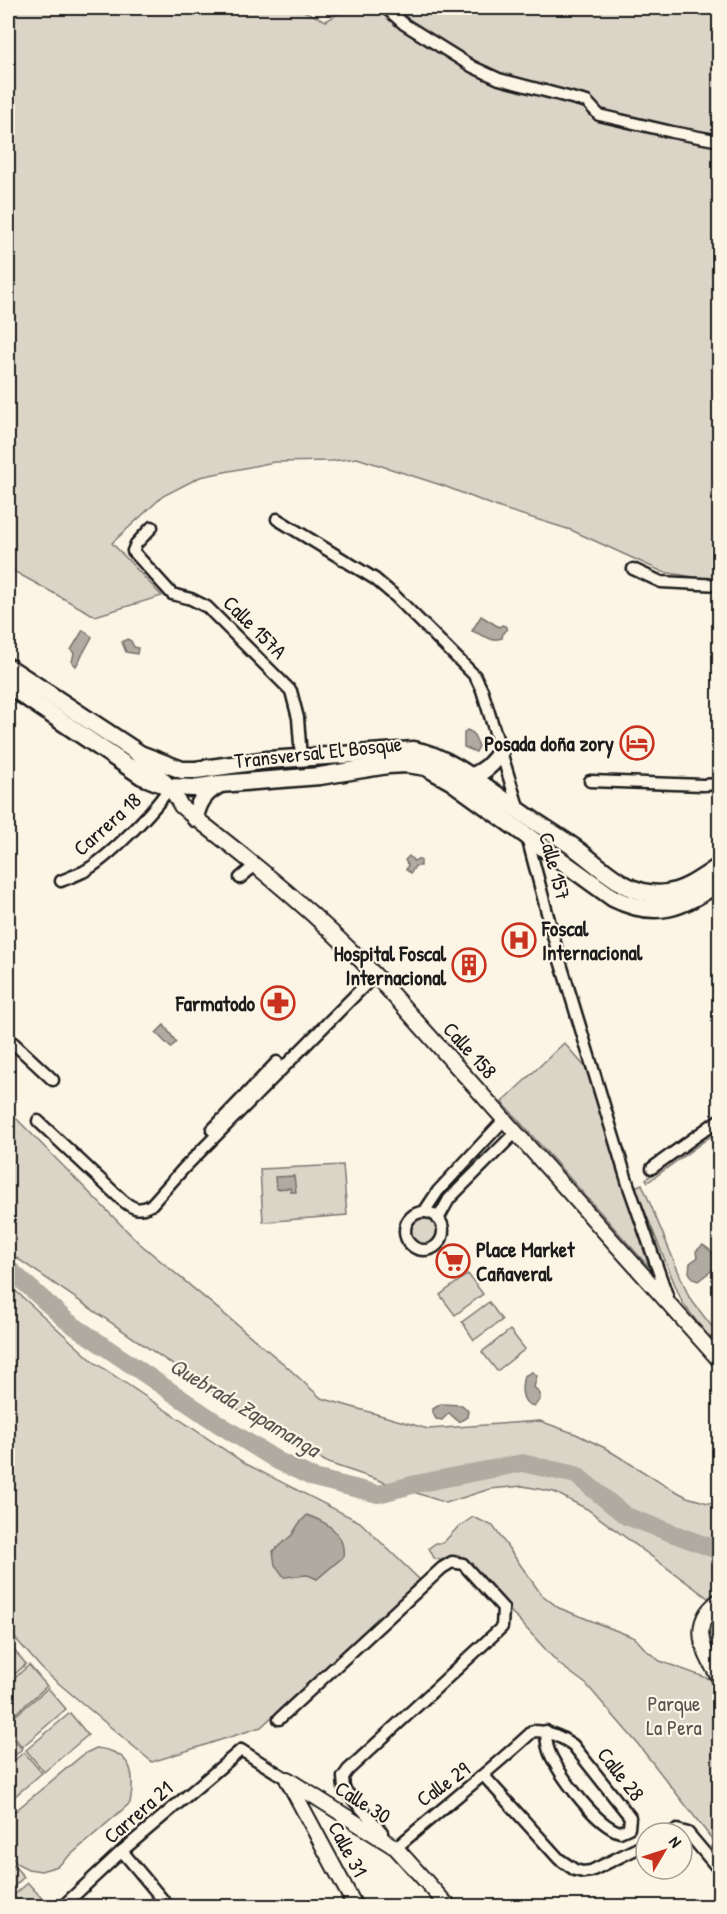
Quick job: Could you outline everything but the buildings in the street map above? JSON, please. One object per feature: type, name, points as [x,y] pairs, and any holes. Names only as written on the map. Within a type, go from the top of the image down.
[{"type":"main road","name":"Transversal El Bosque","points":[[8,668],[130,748],[174,768],[191,771],[268,760],[414,750],[428,753],[470,777],[577,849],[614,879],[646,893],[681,890],[720,866]]},
{"type":"main road","name":"Transversal El Bosque","points":[[8,685],[121,763],[142,776],[170,787],[194,788],[320,776],[388,765],[407,764],[426,767],[451,780],[613,898],[628,906],[667,909],[692,900],[720,882]]},
{"type":"main road","points":[[470,777],[491,765],[501,750]]},
{"type":"main road","points":[[195,818],[197,807],[203,797],[220,784]]},
{"type":"street","points":[[386,8],[404,24],[473,67],[499,79],[586,102],[598,115],[720,141]]},
{"type":"street","name":"Calle 157","points":[[277,519],[375,579],[475,676],[482,690],[520,812],[558,954],[628,1185],[672,1310]]},
{"type":"street","name":"Calle 157A","points":[[152,527],[136,544],[134,551],[172,594],[191,599],[207,607],[291,691],[298,718],[301,758]]},
{"type":"street","points":[[633,569],[661,582],[720,585]]},
{"type":"street","name":"Calle 158","points":[[130,748],[170,787],[181,806],[340,940],[375,975],[672,1310],[713,1350],[720,1361]]},
{"type":"street","points":[[170,787],[179,777],[191,771]]},
{"type":"street","points":[[590,781],[720,784]]},
{"type":"street","name":"Carrera 18","points":[[61,880],[84,872],[102,859],[132,825],[160,802],[170,787]]},
{"type":"street","points":[[240,878],[254,866]]},
{"type":"street","points":[[193,1150],[375,975]]},
{"type":"street","points":[[8,1038],[53,1080]]},
{"type":"street","points":[[38,1121],[113,1192],[140,1210],[151,1205],[193,1150],[277,1062]]},
{"type":"street","points":[[652,1168],[720,1119]]},
{"type":"street","points":[[424,1212],[438,1191],[504,1120]]},
{"type":"street","points":[[438,1219],[449,1199],[516,1132]]},
{"type":"street","points":[[424,1212],[438,1219],[443,1236],[437,1245],[426,1250],[415,1247],[408,1239],[406,1227],[412,1215],[424,1212]]},
{"type":"street","points":[[279,1719],[442,1568],[452,1562],[463,1564],[503,1608],[502,1627],[343,1777],[344,1789],[382,1832],[382,1838]]},
{"type":"street","points":[[720,1600],[709,1608],[702,1621],[700,1633],[702,1647],[720,1679]]},
{"type":"street","points":[[484,1776],[533,1731],[546,1731]]},
{"type":"street","name":"Calle 28","points":[[546,1731],[562,1737],[573,1745],[630,1817],[629,1828],[620,1832],[611,1830],[584,1804],[552,1758],[546,1742],[546,1731]]},
{"type":"street","name":"Calle 30","points":[[241,1750],[396,1848],[448,1906]]},
{"type":"street","name":"Carrera 21","points":[[63,1906],[122,1851],[241,1750]]},
{"type":"street","name":"Calle 29","points":[[396,1848],[460,1792],[484,1776],[559,1859],[575,1870],[583,1872],[634,1849]]},
{"type":"street","name":"Calle 31","points":[[287,1779],[355,1906]]},
{"type":"street","points":[[694,1840],[720,1871]]},
{"type":"street","points":[[122,1851],[168,1906]]},
{"type":"street","points":[[77,1906],[79,1892]]},
{"type":"green space","points":[[8,8],[297,8],[326,21],[348,8],[719,8],[719,581],[663,572],[571,530],[357,458],[274,462],[200,477],[163,496],[112,543],[162,596],[95,616],[8,568]]},
{"type":"green space","points":[[564,1043],[587,1069],[649,1267],[502,1102]]},
{"type":"green space","points":[[8,1110],[138,1242],[321,1398],[428,1429],[540,1421],[576,1434],[605,1448],[687,1497],[708,1503],[719,1503],[719,1590],[708,1598],[587,1509],[554,1492],[523,1486],[490,1489],[446,1503],[328,1463],[236,1408],[8,1252]]},
{"type":"green space","points":[[719,1125],[719,1130],[648,1182],[646,1179]]},
{"type":"green space","points":[[343,1165],[347,1215],[263,1222],[260,1169]]},
{"type":"green space","points":[[642,1184],[689,1297],[713,1328],[719,1331],[719,1341],[707,1335],[682,1302],[635,1187]]},
{"type":"green space","points":[[425,1215],[437,1220],[442,1232],[437,1244],[425,1249],[413,1244],[408,1232],[413,1220]]},
{"type":"green space","points":[[468,1274],[483,1294],[455,1315],[440,1295]]},
{"type":"green space","points":[[8,1284],[94,1362],[246,1464],[360,1522],[420,1580],[261,1727],[152,1762],[44,1671],[8,1630]]},
{"type":"green space","points":[[489,1302],[502,1320],[474,1340],[462,1322]]},
{"type":"green space","points":[[510,1330],[525,1349],[497,1371],[482,1352]]},
{"type":"green space","name":"Parque La Pera","points":[[473,1517],[493,1526],[541,1594],[559,1608],[635,1638],[660,1661],[710,1679],[719,1693],[719,1848],[637,1743],[586,1684],[559,1664],[459,1555],[443,1561],[434,1558],[429,1548],[436,1543],[443,1543],[457,1528]]},
{"type":"green space","points":[[8,1643],[26,1664],[8,1680]]},
{"type":"green space","points":[[29,1665],[47,1686],[8,1720],[8,1684]]},
{"type":"green space","points":[[48,1688],[66,1709],[22,1747],[8,1729],[8,1722]]},
{"type":"green space","points":[[70,1713],[88,1735],[44,1772],[26,1750]]},
{"type":"green space","points":[[8,1733],[22,1749],[8,1762]]},
{"type":"green space","points":[[96,1748],[117,1754],[129,1765],[132,1782],[130,1803],[58,1866],[41,1871],[28,1869],[16,1863],[8,1851],[8,1817],[84,1754]]},
{"type":"green space","points":[[24,1752],[42,1773],[8,1802],[8,1766]]},
{"type":"green space","points":[[8,1859],[24,1877],[8,1892]]},
{"type":"green space","points":[[28,1883],[49,1906],[8,1906],[8,1900]]},
{"type":"shaded area","points":[[481,616],[499,627],[505,626],[507,629],[502,638],[493,640],[472,631]]},
{"type":"shaded area","points":[[83,630],[92,637],[76,666],[72,662],[74,653],[71,650]]},
{"type":"shaded area","points":[[127,639],[138,648],[137,654],[126,652],[122,642]]},
{"type":"shaded area","points":[[467,730],[473,733],[479,746],[476,752],[464,747],[464,733]]},
{"type":"shaded area","points":[[409,856],[414,861],[418,859],[421,861],[421,866],[415,866],[411,873],[406,870],[408,865],[405,860]]},
{"type":"shaded area","points":[[164,1025],[176,1042],[171,1048],[156,1033]]},
{"type":"shaded area","points":[[294,1176],[296,1192],[291,1192],[290,1188],[276,1189],[275,1177]]},
{"type":"shaded area","points":[[703,1245],[716,1256],[719,1265],[698,1281],[693,1279],[689,1272],[690,1263],[697,1258],[696,1251]]},
{"type":"shaded area","points":[[532,1372],[537,1376],[534,1387],[540,1394],[540,1400],[534,1406],[526,1402],[522,1390],[524,1376]]},
{"type":"shaded area","points":[[441,1404],[462,1405],[468,1411],[467,1417],[459,1422],[449,1413],[442,1420],[436,1419],[433,1409]]},
{"type":"shaded area","points":[[307,1515],[334,1530],[341,1542],[343,1557],[317,1579],[308,1575],[284,1577],[275,1565],[273,1551],[292,1535]]},
{"type":"waterway","name":"Quebrada Zapamanga","points":[[8,1268],[67,1321],[217,1423],[278,1461],[314,1478],[378,1494],[522,1463],[576,1475],[626,1516],[720,1551]]},
{"type":"place","name":"Posada doña zory","points":[[637,743]]},
{"type":"place","name":"Foscal Internacional","points":[[519,940]]},
{"type":"place","name":"Hospital Foscal Internacional","points":[[469,965]]},
{"type":"place","name":"Farmatodo","points":[[278,1003]]},
{"type":"place","name":"Place Market Cañaveral","points":[[453,1261]]}]
